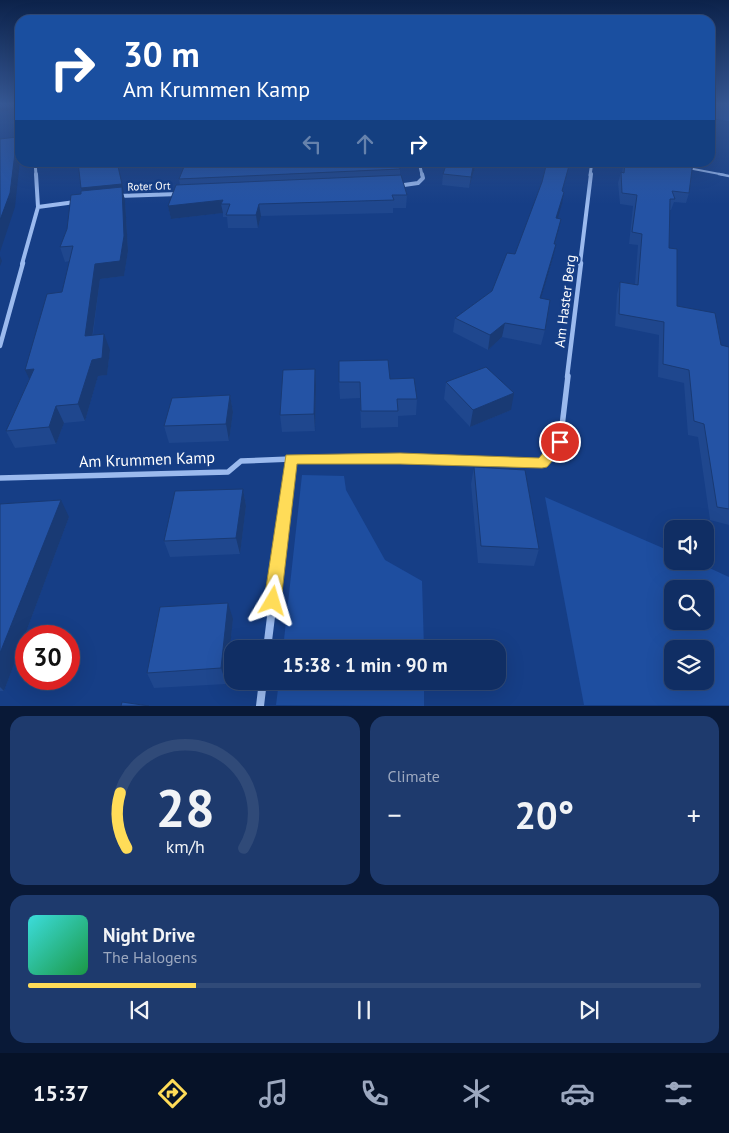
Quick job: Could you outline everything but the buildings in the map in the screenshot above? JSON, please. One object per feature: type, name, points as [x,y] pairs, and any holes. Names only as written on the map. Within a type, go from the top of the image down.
[{"type":"street","points":[[0,346],[38,207],[35,167]]},
{"type":"street","points":[[390,186],[418,184],[422,178],[420,167]]},
{"type":"street","name":"Am Haster Berg","points":[[560,442],[591,167]]},
{"type":"street","name":"Roter Ort","points":[[108,197],[183,194]]},
{"type":"street","points":[[38,207],[82,200]]},
{"type":"street","name":"Am Krummen Kamp","points":[[0,478],[228,472],[241,460],[400,458],[542,463],[560,442]]},
{"type":"street","points":[[268,640],[291,459]]},
{"type":"street","points":[[260,706],[262,690]]},
{"type":"lane","points":[[685,167],[729,176]]},
{"type":"shaded area","points":[[302,475],[344,476],[346,490],[385,560],[422,581],[424,640],[284,640]]},
{"type":"shaded area","points":[[545,497],[664,549],[664,570],[714,570],[729,577],[729,705],[584,705]]},
{"type":"shaded area","points":[[278,690],[424,690],[424,706],[276,705]]},
{"type":"route","points":[[273,601],[291,459],[400,458],[542,463],[560,442]]}]
